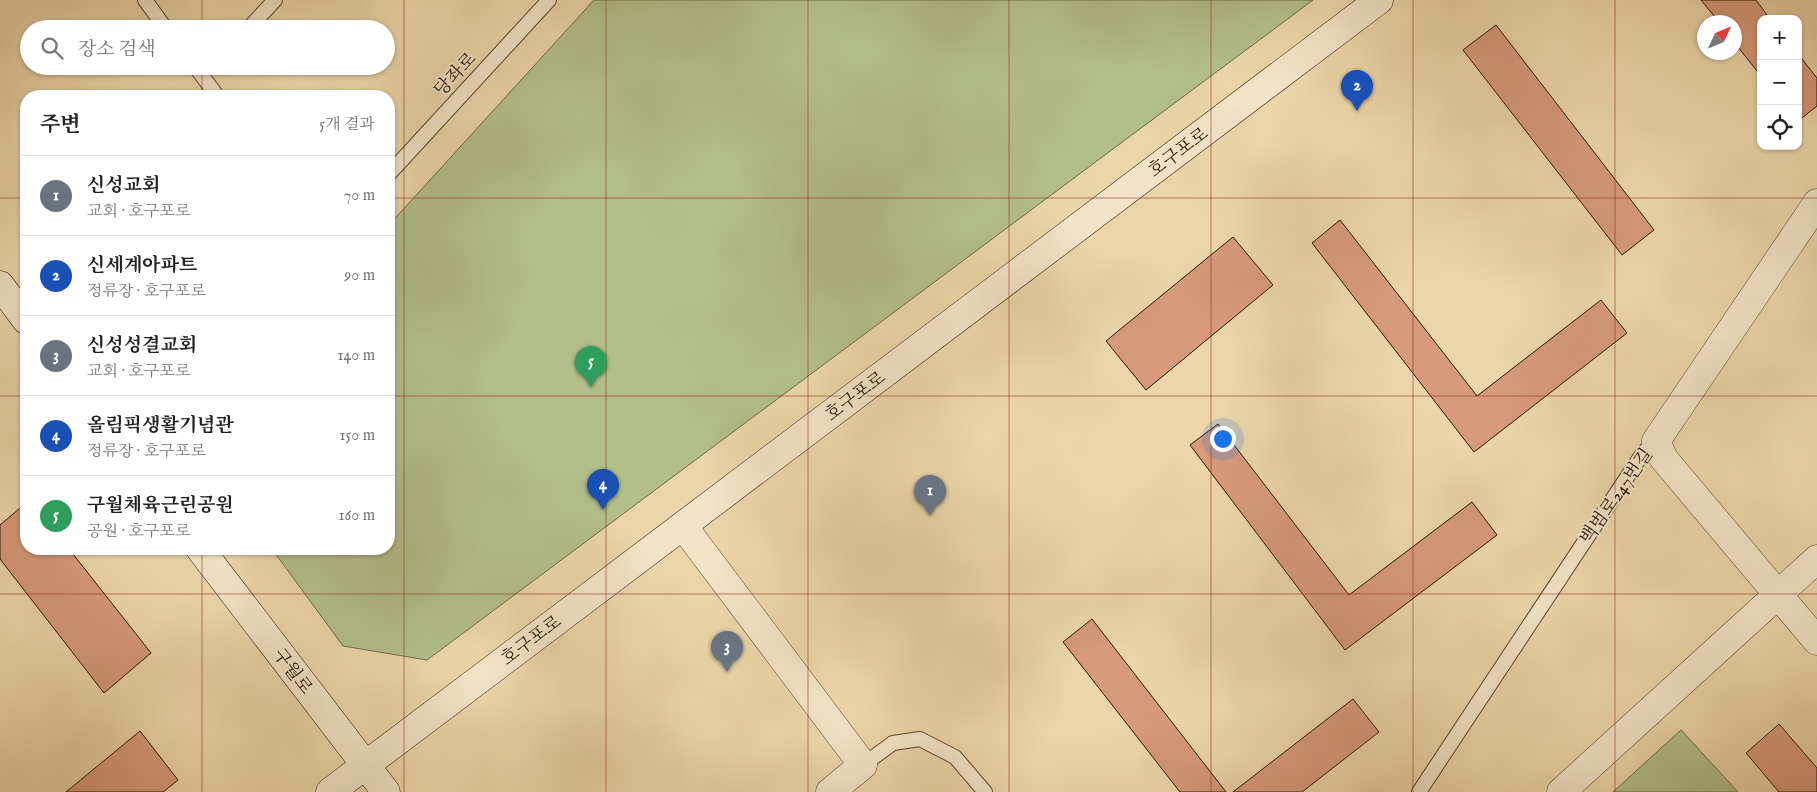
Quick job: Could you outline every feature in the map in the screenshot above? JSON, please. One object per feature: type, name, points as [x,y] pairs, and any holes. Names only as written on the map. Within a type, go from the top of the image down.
[{"type":"main road","name":"호구포로","points":[[330,792],[1379,0]]},
{"type":"main road","name":"백범로247번길","points":[[1656,441],[1817,203]]},
{"type":"main road","points":[[0,285],[20,312]]},
{"type":"main road","points":[[1656,441],[1664,460],[1817,641]]},
{"type":"main road","points":[[683,526],[863,765],[830,792]]},
{"type":"main road","name":"구월로","points":[[205,555],[386,792]]},
{"type":"main road","points":[[1561,792],[1817,559]]},
{"type":"lane","points":[[144,0],[159,20]]},
{"type":"lane","points":[[256,20],[275,0]]},
{"type":"lane","name":"당좌로","points":[[395,167],[549,0]]},
{"type":"lane","points":[[201,75],[212,90]]},
{"type":"lane","name":"백범로247번길","points":[[1420,792],[1643,452],[1656,441]]},
{"type":"lane","points":[[863,765],[893,743],[920,739],[955,757],[985,792]]},
{"type":"green space","points":[[594,0],[1313,0],[427,660],[343,646],[276,555],[395,555],[395,218]]},
{"type":"green space","points":[[1681,730],[1738,792],[1613,792]]},
{"type":"building","points":[[1701,0],[1756,0],[1767,15],[1757,15],[1757,71],[1742,52],[1742,15],[1713,15]]},
{"type":"building","points":[[1496,25],[1654,230],[1622,255],[1463,50]]},
{"type":"building","points":[[1802,59],[1817,78],[1817,106],[1802,118]]},
{"type":"building","points":[[1340,220],[1477,396],[1601,300],[1627,333],[1474,452],[1312,243]]},
{"type":"building","points":[[1233,237],[1273,285],[1146,390],[1106,341]]},
{"type":"building","points":[[1218,424],[1349,595],[1472,502],[1497,535],[1345,650],[1190,445]]},
{"type":"building","points":[[20,508],[20,555],[74,555],[151,653],[104,693],[0,559],[0,525]]},
{"type":"building","points":[[1092,619],[1226,792],[1180,792],[1063,642]]},
{"type":"building","points":[[1353,699],[1379,732],[1302,792],[1233,792]]},
{"type":"building","points":[[1779,724],[1817,768],[1817,792],[1779,792],[1746,753]]},
{"type":"building","points":[[140,731],[178,780],[163,792],[66,792]]},
{"type":"place","name":"신세계아파트","points":[[1357,111]]},
{"type":"place","name":"구월체육근린공원","points":[[591,387]]},
{"type":"place","name":"올림픽생활기념관","points":[[603,510]]},
{"type":"place","name":"신성교회","points":[[930,516]]},
{"type":"place","name":"신성성결교회","points":[[727,672]]}]
